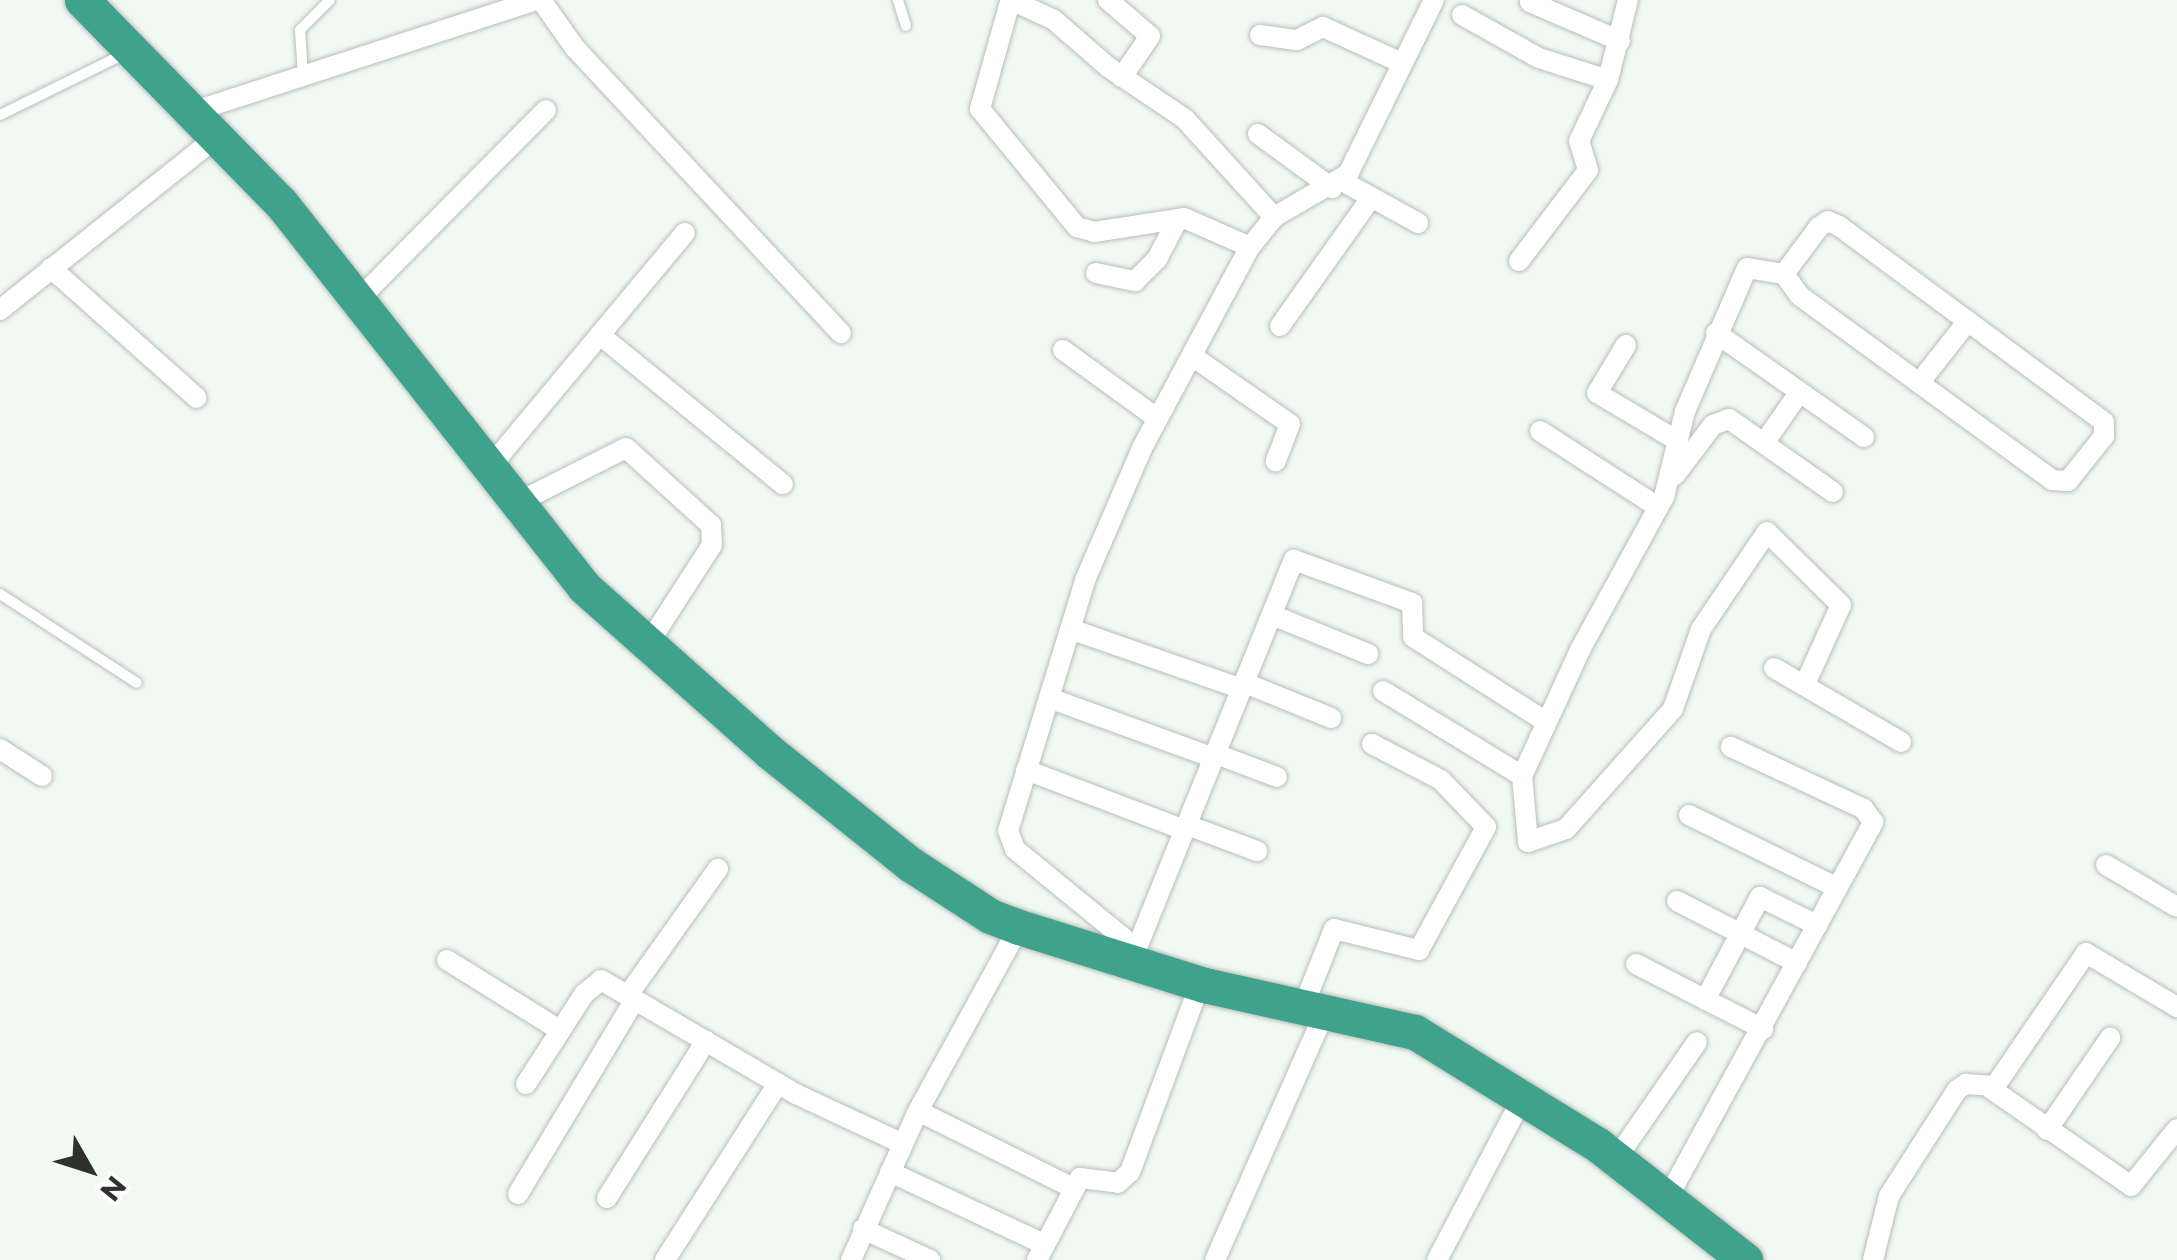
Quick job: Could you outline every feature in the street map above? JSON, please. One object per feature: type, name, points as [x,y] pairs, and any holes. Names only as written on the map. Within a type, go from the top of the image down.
[{"type":"highway","points":[[82,0],[281,204],[584,587],[910,864],[990,916],[1019,927],[1134,956],[1200,984],[1414,1032],[1616,1160],[1745,1260]]},
{"type":"street","points":[[192,112],[539,0],[575,48],[841,333]]},
{"type":"street","points":[[1108,0],[1150,36],[1122,77]]},
{"type":"street","points":[[1434,0],[1337,184],[1274,216],[1250,247],[1158,419],[1098,547],[1026,770],[1010,842],[1134,956],[1298,558],[1412,603],[1412,636],[1545,721]]},
{"type":"street","points":[[1520,261],[1588,170],[1579,141],[1608,80],[1628,0]]},
{"type":"street","points":[[1250,247],[1178,219],[1084,231],[984,117],[979,98],[1011,1],[1054,20],[1122,77],[1193,126],[1274,216]]},
{"type":"street","points":[[1530,2],[1620,41]]},
{"type":"street","points":[[1462,15],[1539,58],[1608,80]]},
{"type":"street","points":[[1260,35],[1297,40],[1324,26],[1402,64]]},
{"type":"street","points":[[356,302],[546,110]]},
{"type":"street","points":[[1258,134],[1337,184],[1418,223]]},
{"type":"street","points":[[0,310],[216,137]]},
{"type":"street","points":[[1280,326],[1371,198]]},
{"type":"street","points":[[1096,273],[1136,280],[1157,258],[1178,219]]},
{"type":"street","points":[[1670,482],[1678,442],[1716,333],[1747,268],[1784,274],[1800,296],[2062,484],[2104,436],[2104,422],[1828,222],[1784,274]]},
{"type":"street","points":[[489,468],[685,233]]},
{"type":"street","points":[[51,268],[197,398]]},
{"type":"street","points":[[1920,383],[1968,321]]},
{"type":"street","points":[[1716,333],[1864,437]]},
{"type":"street","points":[[600,335],[783,484]]},
{"type":"street","points":[[1626,345],[1597,393],[1678,442]]},
{"type":"street","points":[[1063,350],[1158,419]]},
{"type":"street","points":[[1192,356],[1290,424],[1276,460]]},
{"type":"street","points":[[1764,443],[1799,393]]},
{"type":"street","points":[[1805,684],[1841,605],[1767,532],[1701,629],[1673,709],[1554,838],[1528,842],[1522,776],[1545,721],[1670,482],[1720,419],[1764,443],[1833,492]]},
{"type":"street","points":[[1540,431],[1658,506]]},
{"type":"street","points":[[517,503],[626,448],[711,525],[712,546],[648,644]]},
{"type":"street","points":[[1272,615],[1368,654]]},
{"type":"street","points":[[1070,629],[1331,718]]},
{"type":"street","points":[[1774,668],[1901,742]]},
{"type":"street","points":[[1383,691],[1522,776]]},
{"type":"street","points":[[1049,698],[1278,778]]},
{"type":"street","points":[[1216,1260],[1314,1010],[1334,928],[1419,950],[1486,827],[1441,780],[1372,744]]},
{"type":"street","points":[[1666,1199],[1869,832],[1872,815],[1731,747]]},
{"type":"street","points":[[0,749],[42,776]]},
{"type":"street","points":[[1026,770],[1256,851]]},
{"type":"street","points":[[1689,816],[1836,887]]},
{"type":"street","points":[[2106,866],[2177,907]]},
{"type":"street","points":[[518,1194],[632,997],[718,868]]},
{"type":"street","points":[[1705,1000],[1760,896],[1816,925]]},
{"type":"street","points":[[1677,901],[1797,962]]},
{"type":"street","points":[[851,1260],[918,1111],[1019,927]]},
{"type":"street","points":[[1990,1088],[2086,954],[2177,1007]]},
{"type":"street","points":[[447,960],[561,1030]]},
{"type":"street","points":[[1636,964],[1763,1028]]},
{"type":"street","points":[[526,1084],[593,983],[600,980],[778,1083],[903,1144]]},
{"type":"street","points":[[890,1172],[1040,1252],[1071,1187],[1080,1178],[1118,1184],[1130,1172],[1200,984]]},
{"type":"street","points":[[2047,1130],[2110,1038]]},
{"type":"street","points":[[607,1198],[706,1040]]},
{"type":"street","points":[[1616,1160],[1697,1042]]},
{"type":"street","points":[[665,1260],[778,1083]]},
{"type":"street","points":[[1874,1260],[1889,1196],[1957,1090],[1966,1084],[1990,1088],[2130,1186],[2177,1129]]},
{"type":"street","points":[[1436,1260],[1522,1098]]},
{"type":"street","points":[[918,1111],[1071,1187]]},
{"type":"street","points":[[864,1228],[930,1260]]},
{"type":"lane","points":[[303,76],[300,30],[330,0]]},
{"type":"lane","points":[[898,0],[906,26]]},
{"type":"lane","points":[[0,116],[132,50]]},
{"type":"lane","points":[[0,594],[137,683]]}]
